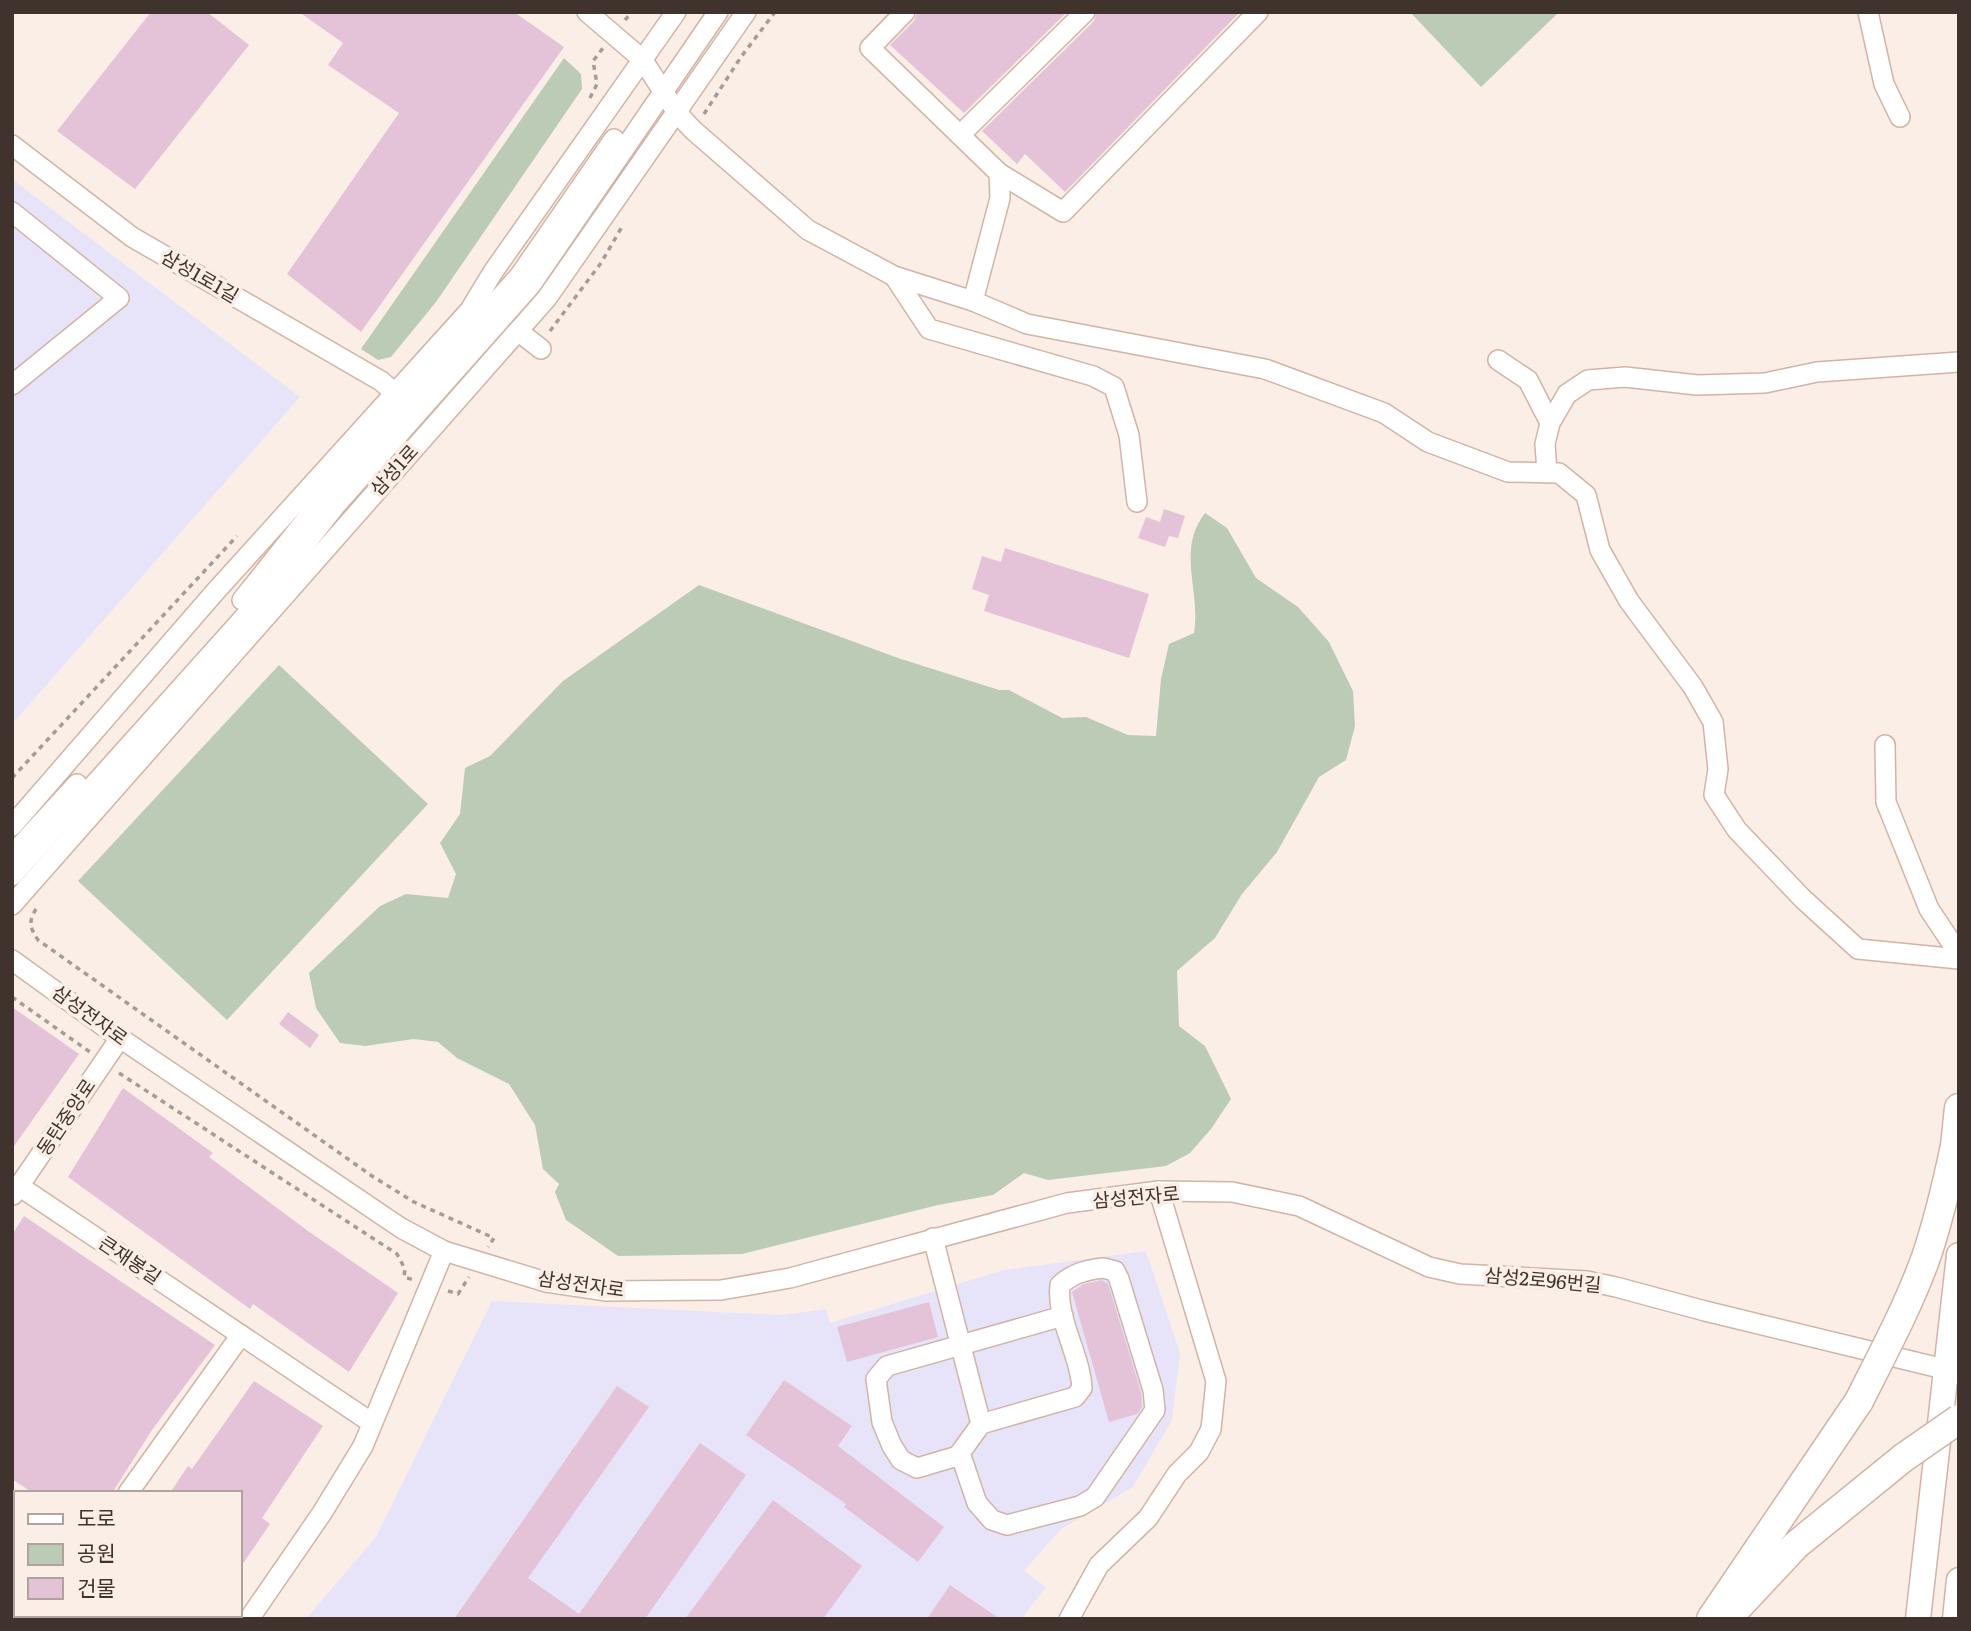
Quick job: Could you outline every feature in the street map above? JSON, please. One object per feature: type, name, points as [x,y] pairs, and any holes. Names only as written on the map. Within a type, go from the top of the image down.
[{"type":"highway","points":[[1711,1619],[1859,1401],[1903,1313],[1925,1260],[1943,1202],[1955,1146],[1959,1108]]},
{"type":"highway","points":[[1728,1619],[1875,1480],[1959,1419]]},
{"type":"highway","points":[[1742,1619],[1804,1547],[1959,1436]]},
{"type":"main road","points":[[1918,1619],[1954,1370],[1959,1255]]},
{"type":"main road","points":[[1955,1619],[1959,1580]]},
{"type":"street","points":[[587,12],[642,59],[678,114],[808,230],[894,276],[973,301],[1027,324],[1265,369],[1384,413],[1428,442],[1508,472],[1559,473],[1586,495],[1600,550],[1629,601],[1693,687],[1713,722],[1718,769],[1714,795],[1737,830],[1803,899],[1858,948],[1959,957]]},
{"type":"street","points":[[12,826],[215,592],[470,310],[493,272],[676,12]]},
{"type":"street","points":[[12,876],[274,584],[336,505],[531,285],[703,12]]},
{"type":"street","points":[[12,855],[254,586],[332,487],[520,275],[659,85],[718,12]]},
{"type":"street","name":"삼성1로","points":[[12,905],[547,298],[678,114],[746,12]]},
{"type":"street","points":[[905,12],[870,48],[999,173],[1063,212],[1258,12]]},
{"type":"street","points":[[960,135],[1085,12]]},
{"type":"street","points":[[1868,12],[1884,84],[1900,117]]},
{"type":"street","name":"삼성1로1길","points":[[12,145],[132,237],[381,381],[396,394]]},
{"type":"street","points":[[973,301],[1000,198],[999,173]]},
{"type":"street","points":[[12,212],[119,298],[12,385]]},
{"type":"street","points":[[894,276],[929,328],[1093,376],[1114,387],[1129,435],[1137,502]]},
{"type":"street","points":[[518,331],[541,349]]},
{"type":"street","points":[[1498,360],[1528,380],[1550,423]]},
{"type":"street","points":[[1547,472],[1545,444],[1550,423],[1567,394],[1588,380],[1625,377],[1697,385],[1765,383],[1817,372],[1959,362]]},
{"type":"street","points":[[1885,745],[1886,802],[1929,909],[1959,957]]},
{"type":"street","name":"삼성전자로","points":[[12,960],[120,1038],[401,1228],[444,1251],[546,1282],[607,1291],[721,1290],[790,1278],[1067,1203],[1159,1191],[1189,1192]]},
{"type":"street","name":"동탄중앙로","points":[[16,1191],[120,1038]]},
{"type":"street","name":"큰재봉길","points":[[16,1191],[241,1335],[372,1423]]},
{"type":"street","points":[[1069,1619],[1099,1565],[1148,1518],[1177,1474],[1199,1452],[1211,1429],[1216,1381],[1159,1191]]},
{"type":"street","name":"삼성2로96번길","points":[[1189,1192],[1232,1192],[1299,1206],[1429,1268],[1460,1274],[1587,1281],[1954,1370]]},
{"type":"street","points":[[933,1238],[962,1346],[961,1359],[981,1424]]},
{"type":"street","points":[[249,1619],[337,1490],[372,1423],[444,1251]]},
{"type":"street","points":[[961,1455],[983,1513],[1007,1525],[1080,1506],[1095,1497],[1147,1426],[1155,1410],[1153,1390],[1115,1271],[1104,1268],[1085,1270],[1069,1277],[1060,1285],[1058,1300],[1081,1374],[1082,1388],[1075,1398],[981,1424],[961,1455],[917,1468],[901,1460],[882,1422],[876,1379],[887,1366],[1063,1317]]},
{"type":"street","points":[[129,1491],[241,1335]]},
{"type":"path","points":[[589,101],[597,84],[593,61],[632,12]]},
{"type":"path","points":[[704,114],[741,57],[775,12]]},
{"type":"path","points":[[12,778],[239,534]]},
{"type":"path","points":[[37,940],[372,1176],[414,1202],[494,1238]]},
{"type":"path","points":[[12,996],[104,1062],[397,1254],[405,1269],[404,1277]]},
{"type":"shaded area","points":[[12,179],[300,397],[12,724]]},
{"type":"shaded area","points":[[1146,1251],[1180,1353],[1172,1420],[1133,1487],[1061,1529],[1024,1571],[1046,1587],[1021,1619],[306,1619],[376,1537],[492,1301],[782,1315],[826,1309],[830,1323],[1004,1270]]},
{"type":"green space","points":[[1410,12],[1559,12],[1481,87]]},
{"type":"green space","points":[[564,58],[581,74],[582,89],[436,302],[391,357],[378,360],[361,349]]},
{"type":"green space","points":[[1205,513],[1227,528],[1256,578],[1298,607],[1329,642],[1353,691],[1355,726],[1346,760],[1319,777],[1277,852],[1242,894],[1215,938],[1177,971],[1179,1026],[1205,1046],[1231,1099],[1211,1129],[1190,1153],[1166,1166],[1048,1180],[1024,1173],[993,1195],[938,1205],[742,1254],[618,1256],[566,1220],[555,1192],[559,1184],[543,1169],[535,1125],[509,1084],[457,1058],[438,1042],[414,1039],[365,1046],[340,1043],[316,1008],[309,973],[380,906],[406,894],[448,898],[456,874],[440,843],[460,814],[465,768],[490,756],[563,681],[699,585],[898,658],[999,690],[1009,690],[1062,718],[1086,717],[1128,735],[1156,736],[1161,679],[1169,644],[1194,633],[1192,541],[1196,527]]},
{"type":"green space","points":[[279,665],[428,804],[227,1020],[78,881]]},
{"type":"building","points":[[151,12],[207,12],[249,45],[135,189],[57,131]]},
{"type":"building","points":[[299,12],[514,12],[564,47],[361,332],[287,274],[399,113],[328,65],[343,43]]},
{"type":"building","points":[[917,12],[1067,12],[964,113],[890,45],[914,21]]},
{"type":"building","points":[[1097,12],[1240,12],[1065,192],[1025,154],[1017,164],[982,131],[1094,21]]},
{"type":"building","points":[[1164,509],[1185,516],[1178,538],[1169,536],[1165,547],[1138,538],[1146,517],[1160,522]]},
{"type":"building","points":[[1005,548],[1149,594],[1129,658],[984,611],[989,595],[972,589],[982,556],[1001,562]]},
{"type":"building","points":[[12,1007],[79,1054],[12,1149]]},
{"type":"building","points":[[288,1012],[319,1035],[310,1048],[279,1024]]},
{"type":"building","points":[[123,1088],[213,1153],[209,1157],[308,1231],[398,1293],[349,1372],[253,1304],[250,1309],[68,1177]]},
{"type":"building","points":[[24,1216],[215,1345],[152,1430],[113,1491],[30,1491],[12,1479],[12,1235]]},
{"type":"building","points":[[1102,1280],[1108,1284],[1141,1392],[1142,1407],[1137,1414],[1109,1422],[1072,1292],[1084,1284]]},
{"type":"building","points":[[929,1302],[938,1337],[847,1362],[837,1327]]},
{"type":"building","points":[[784,1380],[852,1426],[838,1446],[944,1527],[918,1562],[844,1507],[846,1504],[746,1435]]},
{"type":"building","points":[[254,1381],[323,1426],[262,1518],[270,1524],[242,1565],[242,1491],[171,1491],[188,1466],[192,1469]]},
{"type":"building","points":[[617,1386],[649,1407],[528,1578],[579,1614],[700,1443],[746,1475],[645,1619],[454,1619]]},
{"type":"building","points":[[773,1500],[862,1566],[823,1619],[685,1619]]},
{"type":"building","points":[[950,1585],[1000,1619],[927,1619]]}]
